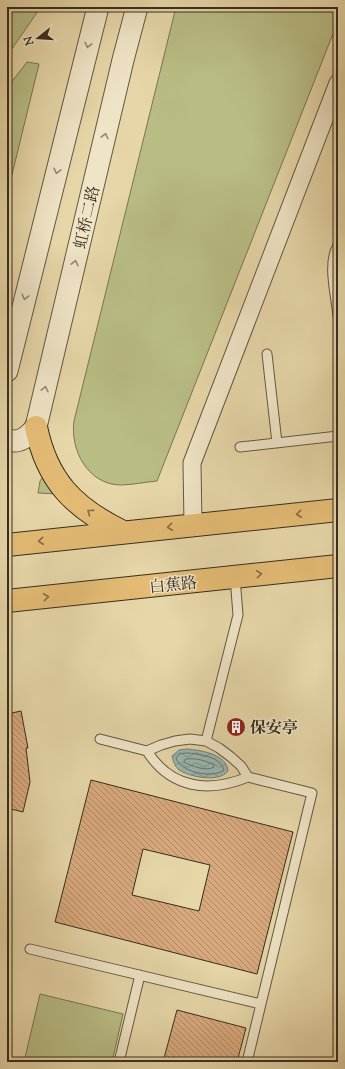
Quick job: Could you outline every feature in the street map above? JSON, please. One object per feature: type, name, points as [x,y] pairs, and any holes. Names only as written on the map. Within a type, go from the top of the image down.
[{"type":"main road","points":[[36,427],[39,444],[45,460],[53,476],[63,490],[106,524],[123,532]]},
{"type":"main road","points":[[7,545],[193,524],[338,510]]},
{"type":"main road","name":"白蕉路","points":[[7,601],[338,566]]},
{"type":"street","points":[[7,371],[98,7]]},
{"type":"street","name":"虹桥二路","points":[[36,427],[123,60],[137,7]]},
{"type":"street","points":[[193,524],[192,463],[338,83]]},
{"type":"street","points":[[7,439],[11,441],[18,441],[36,427]]},
{"type":"lane","points":[[338,245],[332,266],[338,316]]},
{"type":"lane","points":[[267,354],[277,443]]},
{"type":"lane","points":[[240,447],[338,436]]},
{"type":"lane","points":[[206,741],[238,615],[235,577]]},
{"type":"lane","points":[[100,739],[147,751],[175,741],[190,739],[206,741],[231,757],[241,766],[248,776]]},
{"type":"lane","points":[[147,751],[154,762],[165,772],[177,780],[192,785],[207,787],[221,785],[235,782],[248,776],[312,793],[247,1062]]},
{"type":"lane","points":[[30,949],[261,1004]]},
{"type":"lane","points":[[119,1062],[140,976]]},
{"type":"green space","points":[[7,7],[40,7],[7,56]]},
{"type":"green space","points":[[176,7],[338,7],[338,21],[157,481],[120,485],[108,483],[98,479],[83,463],[75,443],[73,432],[74,421]]},
{"type":"green space","points":[[27,62],[39,64],[7,195],[7,88]]},
{"type":"green space","points":[[44,475],[58,494],[38,493],[40,481]]},
{"type":"green space","points":[[40,994],[123,1014],[112,1062],[24,1062]]},
{"type":"water","points":[[179,750],[199,750],[218,757],[226,765],[228,771],[224,775],[211,778],[197,777],[184,773],[176,767],[172,756]]},
{"type":"building","points":[[21,711],[28,748],[26,748],[30,782],[23,812],[7,808],[7,714]]},
{"type":"building","points":[[91,780],[293,832],[257,974],[55,922]],"holes":[[[143,849],[210,865],[199,911],[132,895]]]},
{"type":"building","points":[[177,1010],[246,1028],[237,1062],[163,1062]]},
{"type":"place","name":"保安亭","points":[[236,727]]}]
